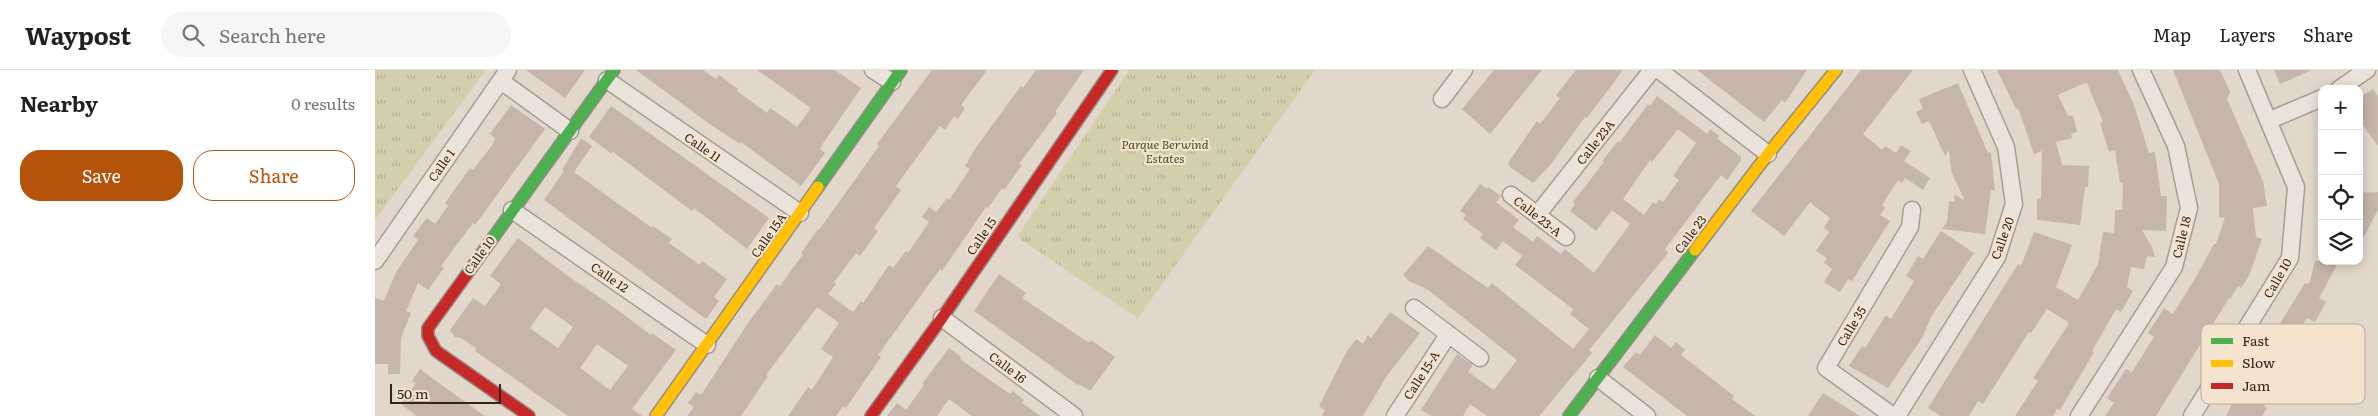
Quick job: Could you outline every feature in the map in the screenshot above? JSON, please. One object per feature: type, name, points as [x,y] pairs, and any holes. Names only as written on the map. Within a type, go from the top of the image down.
[{"type":"street","points":[[873,70],[897,76]]},
{"type":"street","name":"Calle 15","points":[[871,416],[942,318],[1112,70]]},
{"type":"street","points":[[1442,99],[1464,70]]},
{"type":"street","name":"Calle 23A","points":[[1537,214],[1652,70]]},
{"type":"street","points":[[1659,70],[1768,154]]},
{"type":"street","name":"Calle 23","points":[[1569,416],[1768,154],[1836,70]]},
{"type":"street","name":"Calle 20","points":[[1897,416],[1997,257],[2014,204],[2006,146],[1972,70]]},
{"type":"street","name":"Calle 18","points":[[2079,416],[2174,267],[2189,208],[2176,146],[2141,70]]},
{"type":"street","name":"Calle 10","points":[[2247,70],[2270,120],[2296,187],[2290,258],[2249,324]]},
{"type":"street","points":[[2345,85],[2367,70]]},
{"type":"street","points":[[504,75],[570,131]]},
{"type":"street","name":"Calle 1","points":[[375,261],[504,75]]},
{"type":"street","name":"Calle 10","points":[[529,416],[436,351],[428,336],[428,328],[610,75]]},
{"type":"street","name":"Calle 11","points":[[610,75],[800,213]]},
{"type":"street","name":"Calle 15A","points":[[656,416],[897,76]]},
{"type":"street","points":[[2270,120],[2318,100]]},
{"type":"street","name":"Calle 23-A","points":[[1511,194],[1566,237]]},
{"type":"street","name":"Calle 12","points":[[512,210],[707,345]]},
{"type":"street","name":"Calle 35","points":[[1893,416],[1826,368],[1910,227],[1912,210]]},
{"type":"street","points":[[1414,308],[1479,358]]},
{"type":"street","name":"Calle 16","points":[[942,318],[1074,416]]},
{"type":"street","name":"Calle 15-A","points":[[1395,416],[1448,335]]},
{"type":"street","points":[[1597,378],[1647,416]]},
{"type":"street","name":"Calle 10","points":[[2191,416],[2201,400]]},
{"type":"green space","points":[[375,70],[486,70],[375,220]]},
{"type":"green space","name":"Parque Berwind Estates","points":[[1129,70],[1315,70],[1138,318],[1017,237]]},
{"type":"building","points":[[526,70],[585,70],[565,98]]},
{"type":"building","points":[[636,70],[703,70],[716,79],[719,75],[767,113],[770,108],[797,127],[811,108],[757,70],[835,70],[861,88],[822,145],[820,149],[825,153],[801,186],[741,142],[740,144],[711,125]]},
{"type":"building","points":[[932,70],[987,70],[961,105],[965,108],[958,119],[954,116],[945,130],[940,126],[896,186],[901,190],[874,228],[878,231],[860,256],[856,253],[834,282],[836,284],[828,294],[853,312],[861,301],[863,303],[889,265],[893,268],[906,251],[908,253],[929,222],[922,217],[929,207],[936,212],[947,198],[949,200],[970,169],[965,166],[977,146],[1021,86],[1023,88],[1036,70],[1084,70],[1055,112],[1057,113],[1019,164],[1022,165],[1004,190],[1002,188],[988,208],[986,207],[942,271],[940,269],[878,355],[881,357],[846,408],[843,406],[836,416],[788,416],[808,387],[812,390],[833,357],[821,349],[839,323],[817,307],[766,375],[768,376],[741,416],[687,416],[694,407],[688,403],[696,392],[701,395],[748,323],[777,284],[780,286],[803,254],[801,253],[879,146],[877,144]]},
{"type":"building","points":[[1494,70],[1542,70],[1490,134],[1462,109]]},
{"type":"building","points":[[1576,70],[1623,70],[1587,118],[1585,117],[1551,164],[1533,183],[1511,168],[1508,163],[1537,121],[1540,124],[1560,98],[1556,95]]},
{"type":"building","points":[[1697,70],[1807,70],[1785,103],[1782,100],[1764,122]]},
{"type":"building","points":[[1861,70],[1913,70],[1863,134],[1882,150],[1885,146],[1896,153],[1901,145],[1911,151],[1904,161],[1930,178],[1923,190],[1905,178],[1902,183],[1898,180],[1882,205],[1885,208],[1880,215],[1890,221],[1852,281],[1848,279],[1840,292],[1824,282],[1832,269],[1824,263],[1827,258],[1816,251],[1829,232],[1824,228],[1830,218],[1810,202],[1784,236],[1751,211]]},
{"type":"building","points":[[1997,70],[2118,70],[2134,105],[2149,153],[2155,152],[2161,196],[2167,196],[2166,231],[2142,230],[2152,247],[2155,257],[2147,256],[2144,269],[2131,267],[2127,287],[2133,291],[2121,312],[2116,309],[2092,351],[2094,352],[2060,410],[2057,409],[2053,416],[2015,416],[2038,381],[2033,378],[2068,325],[2068,322],[2047,309],[2031,333],[2029,332],[1983,404],[1978,401],[1969,416],[1941,416],[1928,408],[2018,264],[2021,266],[2034,232],[2072,245],[2056,287],[2078,300],[2098,264],[2103,232],[2114,233],[2115,210],[2122,210],[2123,182],[2120,183],[2115,150],[2109,152],[2100,123],[2103,122],[2087,83],[2085,83],[2058,95],[2068,116],[2073,115],[2077,132],[2071,134],[2072,138],[2056,142],[2062,165],[2089,166],[2088,187],[2085,187],[2080,225],[2037,220],[2037,198],[2041,199],[2042,151],[2034,154],[2018,108],[2016,109]]},
{"type":"building","points":[[2173,70],[2220,70],[2230,92],[2227,99],[2263,181],[2267,206],[2253,208],[2256,237],[2262,239],[2249,276],[2241,288],[2238,286],[2213,324],[2201,324],[2201,343],[2156,416],[2105,416],[2114,403],[2107,398],[2126,369],[2132,372],[2154,337],[2148,333],[2164,308],[2173,314],[2214,244],[2216,244],[2225,218],[2219,217],[2219,184]]},
{"type":"building","points":[[2274,70],[2312,70],[2280,84]]},
{"type":"building","points":[[1958,83],[1988,153],[1991,152],[1995,190],[1991,190],[1985,234],[1942,229],[1947,222],[1949,201],[1955,202],[1954,194],[1965,201],[1951,171],[1949,150],[1945,156],[1929,121],[1922,124],[1916,112],[1923,109],[1919,99]]},
{"type":"building","points":[[2373,89],[2378,96],[2378,146],[2363,125],[2363,95]]},
{"type":"building","points":[[1657,96],[1707,134],[1710,129],[1719,136],[1718,139],[1741,157],[1741,160],[1727,180],[1721,175],[1665,249],[1668,253],[1589,350],[1592,353],[1539,416],[1487,416],[1470,404],[1463,416],[1431,416],[1421,410],[1457,354],[1473,365],[1468,372],[1494,390],[1517,360],[1427,289],[1409,281],[1403,275],[1428,246],[1488,288],[1492,283],[1573,349],[1589,329],[1570,314],[1573,309],[1515,265],[1522,256],[1503,241],[1496,250],[1480,238],[1483,234],[1463,219],[1466,215],[1460,211],[1480,184],[1487,189],[1488,187],[1501,196],[1496,202],[1519,220],[1513,227],[1533,242],[1537,236],[1561,254],[1565,249],[1594,273],[1630,224],[1612,210],[1596,231],[1570,211],[1575,204],[1573,202],[1618,141],[1620,142],[1648,104],[1650,106]],"holes":[[[1678,129],[1696,143],[1673,176],[1679,180],[1663,202],[1659,199],[1656,204],[1653,202],[1644,215],[1623,199],[1650,160],[1652,162]]]},
{"type":"building","points":[[511,105],[545,129],[475,225],[473,223],[441,266],[444,268],[428,290],[418,283],[406,311],[411,313],[401,338],[400,374],[388,374],[388,364],[375,364],[375,298],[384,301],[396,272],[418,240],[413,236],[427,218],[435,224],[448,206],[445,203],[470,168],[473,170],[493,144],[495,138],[490,134]]},
{"type":"building","points":[[611,106],[769,218],[747,249],[694,208],[692,211],[613,152],[612,154],[589,137]]},
{"type":"building","points":[[581,138],[592,146],[574,172],[652,228],[653,226],[672,239],[669,243],[700,265],[702,261],[727,279],[714,297],[719,301],[706,319],[544,200],[564,171],[562,170]]},
{"type":"building","points":[[2378,192],[2378,210],[2363,238],[2363,220],[2363,193]]},
{"type":"building","points":[[1941,231],[1974,253],[1931,317],[1922,338],[1888,388],[1849,366],[1862,346],[1865,348],[1886,315],[1891,319],[1914,281],[1906,276],[1918,256],[1923,259]]},
{"type":"building","points":[[518,238],[651,335],[652,333],[676,350],[632,409],[642,416],[568,416],[475,351],[476,348],[461,338],[455,337],[450,330],[473,298],[485,306],[501,284],[490,276]],"holes":[[[545,307],[573,327],[558,348],[530,328]],[[597,344],[628,366],[610,390],[580,368]]]},
{"type":"building","points":[[2315,261],[2318,261],[2318,265],[2337,265],[2319,298],[2326,302],[2315,322],[2307,318],[2303,324],[2280,324],[2305,283],[2309,284]]},
{"type":"building","points":[[999,274],[1026,293],[1022,298],[1089,343],[1091,340],[1115,357],[1090,391],[1078,385],[974,311]]},
{"type":"building","points":[[1390,312],[1420,333],[1386,377],[1363,416],[1322,416],[1325,410],[1319,406],[1347,351],[1356,339],[1363,344],[1368,335],[1371,338]]},
{"type":"building","points":[[1655,335],[1671,348],[1676,342],[1685,350],[1681,355],[1734,396],[1732,399],[1755,416],[1687,416],[1623,367],[1636,352],[1640,355]]},
{"type":"building","points":[[949,348],[961,357],[960,359],[1010,394],[1013,391],[1024,400],[1022,403],[1041,416],[972,416],[949,399],[937,416],[887,416],[897,403],[906,410],[924,385],[922,384]]},
{"type":"building","points":[[420,369],[485,416],[417,416],[401,404],[416,383],[412,381]]},
{"type":"building","points":[[1823,393],[1860,416],[1808,416]]},
{"type":"building","points":[[2232,404],[2265,404],[2264,406],[2267,408],[2262,416],[2226,416]]},
{"type":"traffic: fast","points":[[467,274],[614,70]]},
{"type":"traffic: fast","points":[[818,187],[901,70]]},
{"type":"traffic: fast","points":[[1569,416],[1695,250]]},
{"type":"traffic: slow","points":[[1695,250],[1768,154],[1836,70]]},
{"type":"traffic: slow","points":[[656,416],[818,187]]},
{"type":"traffic: jam","points":[[871,416],[942,318],[1112,70]]},
{"type":"traffic: jam","points":[[467,274],[428,328],[428,336],[436,351],[529,416]]}]
